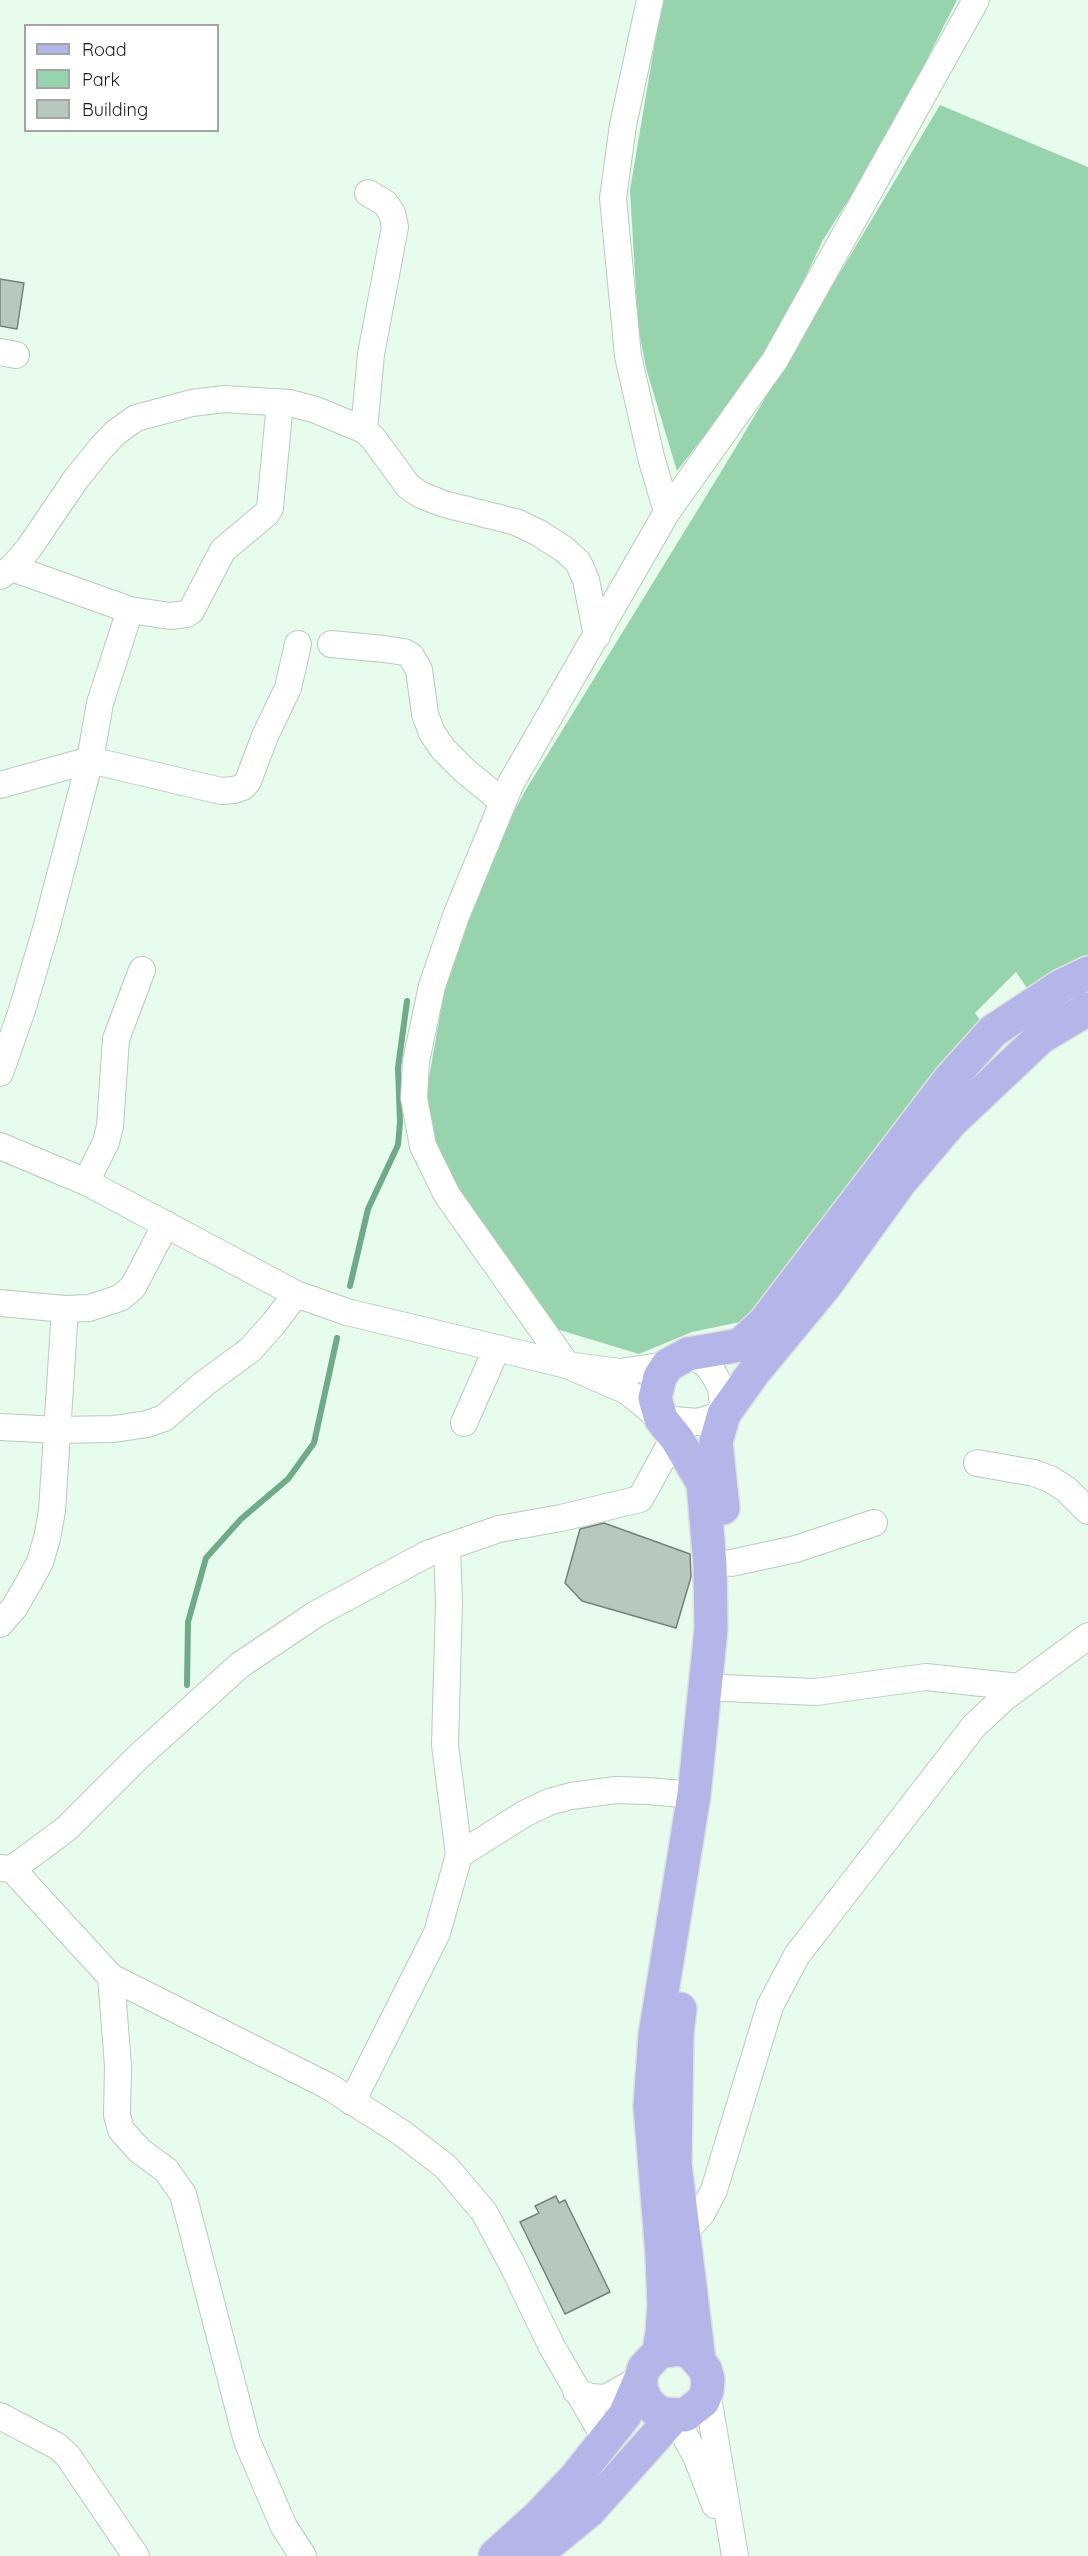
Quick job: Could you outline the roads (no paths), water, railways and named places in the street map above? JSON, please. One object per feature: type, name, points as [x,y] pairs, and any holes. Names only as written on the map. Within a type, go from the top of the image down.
[{"type":"main road","points":[[1088,973],[1061,986],[993,1031],[950,1079],[764,1323],[740,1346],[678,1360],[660,1377],[655,1398],[673,1426],[702,1483],[710,1565],[711,1629],[694,1796],[655,2035],[650,2106],[664,2306],[650,2365],[641,2389],[653,2408],[662,2414],[685,2415],[695,2409],[703,2401],[708,2379],[699,2360],[675,2164],[677,2034],[712,1798],[730,1620],[731,1563],[716,1442],[724,1414],[754,1372],[825,1286],[900,1182],[951,1122],[1041,1037],[1088,1009]]},
{"type":"main road","points":[[495,2556],[539,2516],[576,2477],[624,2415],[650,2365],[681,2349],[691,2353],[699,2360]]},
{"type":"main road","points":[[534,2556],[589,2511],[674,2416]]},
{"type":"street","points":[[650,0],[623,125],[613,198],[628,356],[651,457],[667,512]]},
{"type":"street","points":[[0,1146],[86,1182],[296,1293],[347,1312],[567,1365],[619,1372],[678,1360],[706,1364],[721,1387],[724,1414],[711,1420],[673,1426],[627,1391],[567,1365],[447,1195],[423,1146],[414,1098],[416,1061],[432,986],[456,916],[511,783],[667,512],[775,360],[976,0]]},
{"type":"street","points":[[364,430],[371,354],[395,227],[392,213],[385,203],[368,193]]},
{"type":"street","points":[[280,403],[271,502],[266,514],[223,550],[191,611],[181,616],[170,616],[130,610],[6,572],[29,548],[75,479],[101,448],[115,433],[136,418],[192,403],[224,399],[280,403],[316,410],[364,430],[373,438],[408,486],[421,495],[444,504],[516,522],[539,533],[565,550],[578,562],[586,580],[597,636]]},
{"type":"street","points":[[0,1072],[22,1010],[46,929],[90,760],[100,703],[130,610]]},
{"type":"street","points":[[1,790],[90,760],[221,791],[243,787],[248,781],[265,736],[288,688],[298,644]]},
{"type":"street","points":[[332,644],[404,652],[411,656],[419,670],[424,714],[432,733],[443,749],[464,770],[503,802]]},
{"type":"street","points":[[86,1182],[106,1142],[111,1126],[116,1039],[142,970]]},
{"type":"street","points":[[0,1303],[65,1309],[89,1308],[104,1304],[127,1293],[133,1287],[166,1224]]},
{"type":"street","points":[[0,1427],[57,1430],[131,1428],[164,1418],[205,1383],[250,1350],[296,1293]]},
{"type":"street","points":[[0,1624],[14,1608],[40,1562],[52,1511],[65,1309]]},
{"type":"street","points":[[464,1424],[497,1348]]},
{"type":"street","points":[[606,2440],[550,2345],[512,2264],[484,2212],[446,2167],[402,2133],[328,2086],[111,1977],[6,1869],[66,1829],[137,1758],[240,1665],[316,1614],[427,1554],[499,1529],[561,1518],[640,1499],[673,1426]]},
{"type":"street","points":[[977,1463],[1034,1473],[1050,1479],[1066,1489],[1088,1510]]},
{"type":"street","points":[[731,1563],[796,1549],[874,1523]]},
{"type":"street","points":[[352,2102],[437,1933],[459,1855],[445,1745],[449,1602],[447,1547]]},
{"type":"street","points":[[685,2232],[702,2213],[714,2190],[770,2006],[793,1962],[974,1726],[1019,1687],[1088,1636]]},
{"type":"street","points":[[723,1688],[816,1692],[926,1677],[1019,1687]]},
{"type":"street","points":[[459,1855],[524,1815],[549,1802],[571,1796],[616,1790],[694,1796]]},
{"type":"street","points":[[111,1977],[118,2066],[117,2115],[122,2130],[140,2151],[166,2170],[183,2194],[247,2441],[284,2527],[303,2556]]},
{"type":"street","points":[[576,2391],[590,2397],[606,2398],[650,2365]]},
{"type":"street","points":[[707,2391],[734,2556]]},
{"type":"street","points":[[0,2416],[57,2446],[68,2456],[136,2556]]},
{"type":"street","points":[[674,2416],[696,2456],[734,2556]]},
{"type":"waterway","points":[[350,1286],[368,1209],[398,1145],[400,1122],[398,1068],[407,1001]]},
{"type":"waterway","points":[[187,1685],[188,1622],[206,1558],[241,1519],[288,1479],[314,1443],[337,1338]]}]
